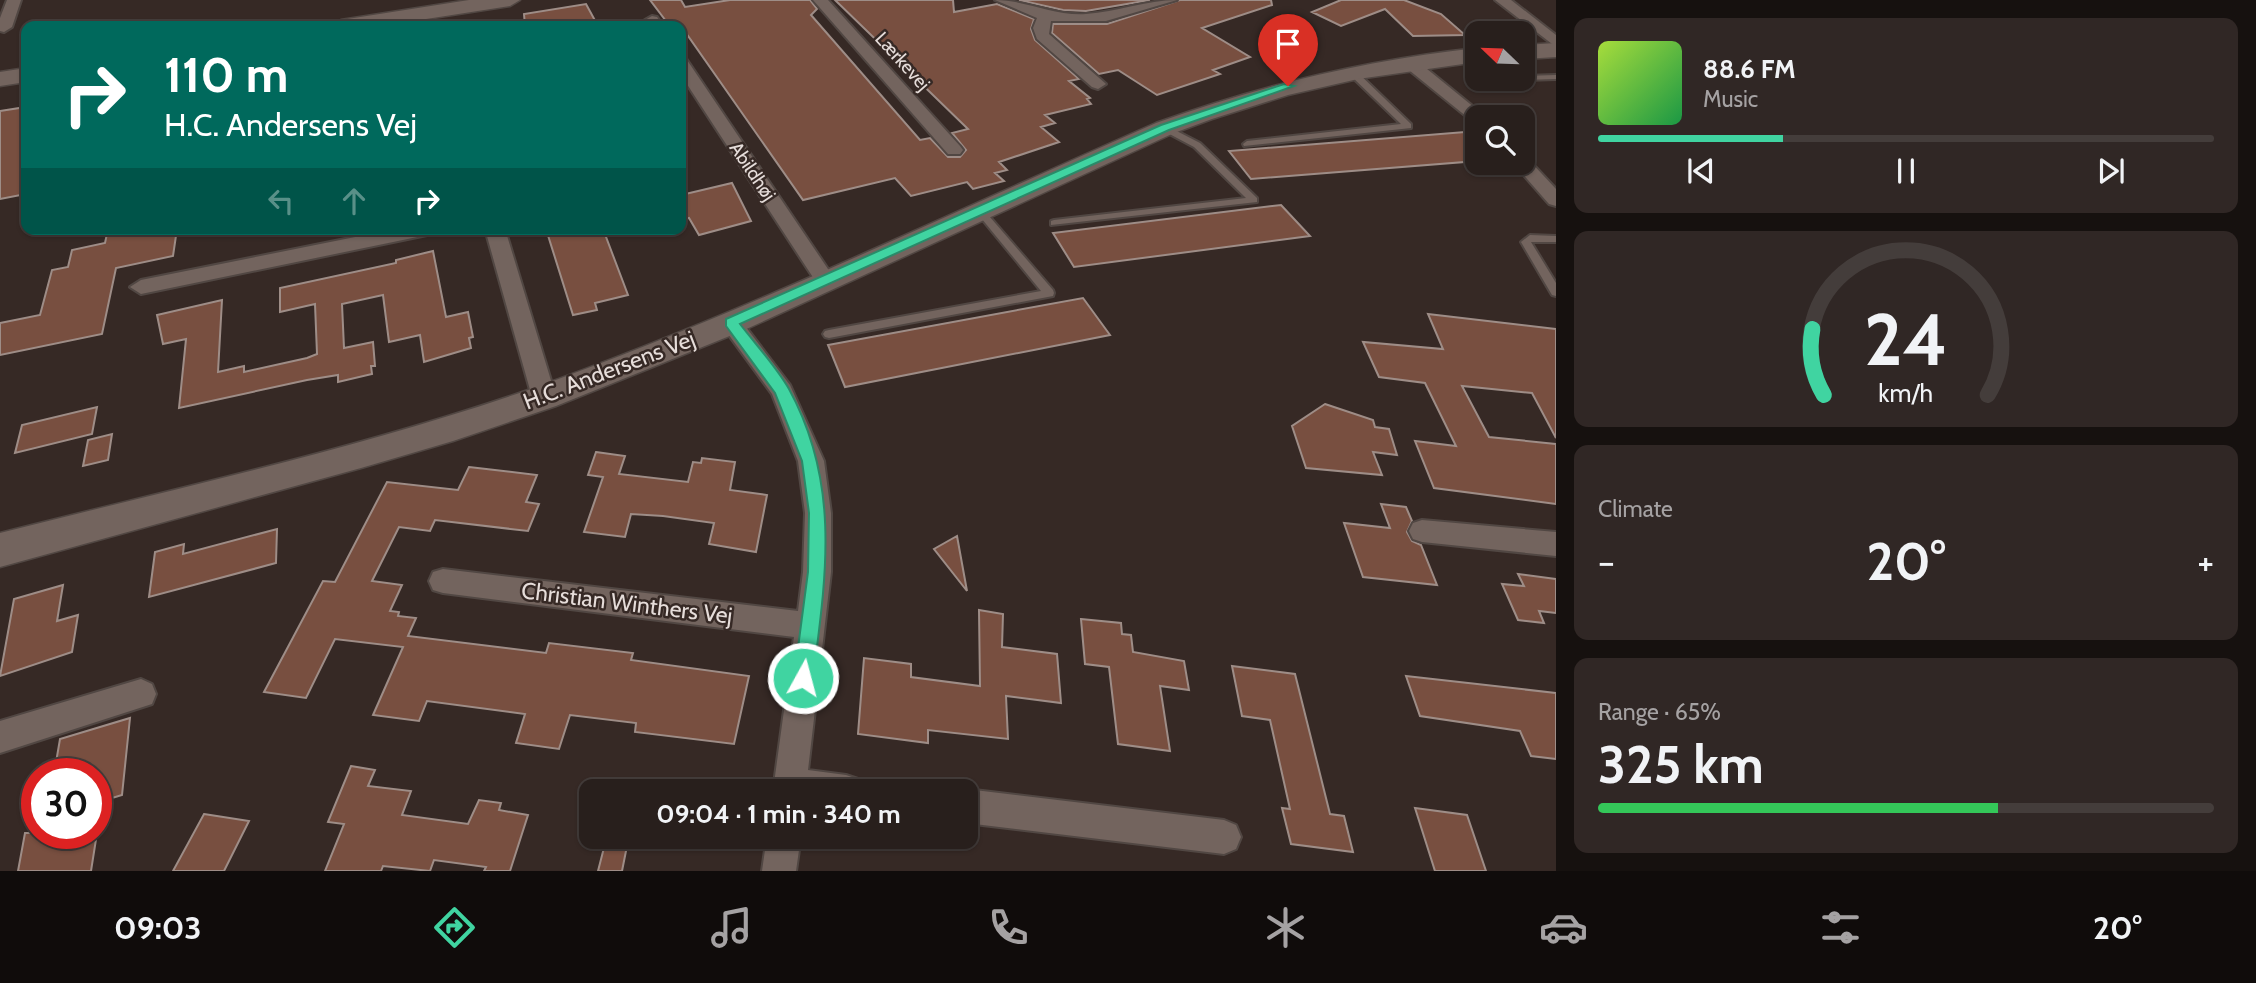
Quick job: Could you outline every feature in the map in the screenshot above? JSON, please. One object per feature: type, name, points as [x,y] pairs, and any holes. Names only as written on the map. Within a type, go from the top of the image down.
[{"type":"street","points":[[4,27],[14,0]]},
{"type":"street","points":[[374,21],[510,0]]},
{"type":"street","name":"Lærkevej","points":[[820,0],[954,150]]},
{"type":"street","points":[[1002,0],[1045,17],[1075,20],[1105,19],[1170,0]]},
{"type":"street","points":[[1502,0],[1556,48]]},
{"type":"street","points":[[1045,17],[1041,28],[1042,36],[1098,84]]},
{"type":"street","points":[[1535,50],[1556,48]]},
{"type":"street","points":[[1410,62],[1465,106]]},
{"type":"street","name":"H.C. Andersens Vej","points":[[0,550],[388,446],[544,397],[731,323],[1165,128],[1288,86],[1410,62],[1465,70]]},
{"type":"street","name":"Abildhøj","points":[[686,70],[825,279]]},
{"type":"street","points":[[0,79],[21,76]]},
{"type":"street","points":[[1533,175],[1556,200]]},
{"type":"street","points":[[141,287],[397,235]]},
{"type":"street","points":[[497,235],[544,397]]},
{"type":"street","points":[[731,323],[782,391],[811,461],[818,513],[817,572],[791,779]]},
{"type":"street","points":[[1422,531],[1556,544]]},
{"type":"street","name":"Christian Winthers Vej","points":[[443,581],[810,626]]},
{"type":"street","points":[[0,737],[141,694]]},
{"type":"street","points":[[978,807],[1224,837]]},
{"type":"street","points":[[779,871],[782,849]]},
{"type":"lane","points":[[1247,144],[1408,126],[1352,72]]},
{"type":"lane","points":[[1535,78],[1556,77]]},
{"type":"lane","points":[[1054,223],[1254,200],[1198,145],[1165,128]]},
{"type":"lane","points":[[829,334],[1049,293],[980,211]]},
{"type":"lane","points":[[1556,239],[1530,238],[1526,242],[1556,292]]},
{"type":"building","points":[[650,0],[681,0],[685,7],[730,0],[810,0],[817,9],[811,15],[920,140],[930,138],[948,157],[960,157],[966,150],[952,133],[968,129],[835,0],[953,0],[954,12],[997,4],[1034,19],[1031,29],[1035,40],[1079,79],[1069,81],[1090,98],[1087,99],[1091,104],[1045,115],[1055,123],[1041,127],[1059,142],[999,162],[1007,170],[995,173],[1004,181],[973,189],[967,182],[911,196],[895,178],[803,200],[686,33],[686,21],[666,21]]},
{"type":"building","points":[[1019,0],[1150,0],[1086,11],[1063,10]]},
{"type":"building","points":[[1180,0],[1271,0],[1272,5],[1202,28],[1250,57],[1213,70],[1220,74],[1157,95],[1118,70],[1099,74],[1052,33],[1053,24],[1107,24]]},
{"type":"building","points":[[1341,0],[1404,0],[1441,14],[1465,35],[1413,36],[1385,9],[1341,26],[1312,12]]},
{"type":"building","points":[[586,4],[595,21],[525,21],[524,14]]},
{"type":"building","points":[[21,108],[21,195],[0,199],[0,111]]},
{"type":"building","points":[[1465,132],[1465,162],[1251,179],[1229,151]]},
{"type":"building","points":[[732,183],[751,221],[699,235],[689,218],[686,219],[686,194]]},
{"type":"building","points":[[1281,205],[1310,236],[1074,267],[1053,233]]},
{"type":"building","points":[[107,235],[176,235],[173,256],[116,268],[102,334],[0,355],[0,323],[40,315],[52,270],[68,267],[72,250],[105,243]]},
{"type":"building","points":[[548,235],[605,235],[628,295],[595,303],[597,310],[573,315]]},
{"type":"building","points":[[433,251],[446,317],[468,312],[473,337],[469,338],[471,348],[424,362],[420,335],[389,342],[383,295],[342,304],[344,348],[373,342],[375,366],[371,366],[372,374],[338,382],[338,375],[307,380],[179,408],[186,339],[163,344],[157,315],[222,300],[218,372],[244,366],[244,372],[307,358],[317,354],[315,304],[280,312],[280,288],[396,263],[396,260]]},
{"type":"building","points":[[1083,298],[1110,335],[845,387],[828,345]]},
{"type":"building","points":[[1428,314],[1556,329],[1556,438],[1532,393],[1462,386],[1489,437],[1556,444],[1556,504],[1434,488],[1415,441],[1456,446],[1425,383],[1379,377],[1363,342],[1443,349]]},
{"type":"building","points":[[1325,404],[1373,420],[1375,427],[1389,429],[1397,455],[1373,452],[1382,475],[1306,468],[1292,426]]},
{"type":"building","points":[[97,407],[92,434],[15,453],[22,425]]},
{"type":"building","points":[[112,434],[108,460],[83,466],[88,440]]},
{"type":"building","points":[[596,452],[625,456],[619,474],[688,482],[693,462],[701,463],[702,458],[735,462],[730,490],[767,495],[756,552],[709,544],[714,523],[663,516],[631,514],[625,537],[584,532],[603,477],[588,475]]},
{"type":"building","points":[[469,467],[537,475],[526,502],[539,504],[528,531],[435,520],[430,531],[399,527],[372,581],[402,585],[390,611],[399,612],[398,616],[416,618],[408,636],[546,653],[549,643],[633,653],[631,660],[749,676],[734,744],[635,732],[636,723],[570,715],[559,749],[516,743],[525,714],[427,701],[419,721],[373,715],[403,647],[335,639],[306,698],[264,692],[323,581],[335,582],[387,482],[458,490]]},
{"type":"building","points":[[1381,504],[1406,507],[1412,521],[1407,532],[1412,541],[1421,545],[1437,585],[1363,577],[1344,523],[1390,528]]},
{"type":"building","points":[[277,529],[276,563],[149,597],[155,552],[184,544],[183,554]]},
{"type":"building","points":[[957,536],[967,591],[934,549]]},
{"type":"building","points":[[1518,574],[1556,579],[1556,613],[1539,611],[1544,623],[1518,620],[1502,584],[1524,586]]},
{"type":"building","points":[[63,585],[57,621],[78,615],[72,652],[0,676],[14,599]]},
{"type":"building","points":[[979,610],[1003,614],[1002,647],[1057,654],[1061,703],[1006,696],[1008,739],[928,730],[928,743],[858,734],[864,658],[911,664],[911,677],[980,686]]},
{"type":"building","points":[[1081,619],[1121,623],[1122,634],[1131,635],[1133,652],[1184,661],[1189,690],[1160,686],[1170,751],[1118,744],[1109,667],[1085,664]]},
{"type":"building","points":[[1232,666],[1295,674],[1330,814],[1344,816],[1353,852],[1291,844],[1282,808],[1290,809],[1270,720],[1242,716]]},
{"type":"building","points":[[1406,676],[1556,693],[1556,759],[1531,756],[1520,731],[1420,716]]},
{"type":"building","points":[[130,718],[122,795],[112,798],[112,758],[57,758],[60,739]]},
{"type":"building","points":[[351,766],[375,770],[368,786],[411,791],[402,815],[468,824],[479,800],[501,803],[499,810],[528,815],[510,871],[484,871],[486,867],[434,860],[430,871],[383,866],[381,871],[325,871],[344,824],[328,822]]},
{"type":"building","points":[[1415,808],[1467,815],[1486,871],[1435,871]]},
{"type":"building","points":[[204,814],[249,821],[224,871],[173,871]]},
{"type":"building","points":[[22,849],[94,849],[91,871],[18,871]]},
{"type":"building","points":[[604,849],[626,849],[622,871],[598,871]]},
{"type":"route","points":[[803,678],[817,572],[818,513],[811,461],[782,391],[731,323],[1165,128],[1221,106],[1288,86]]}]
